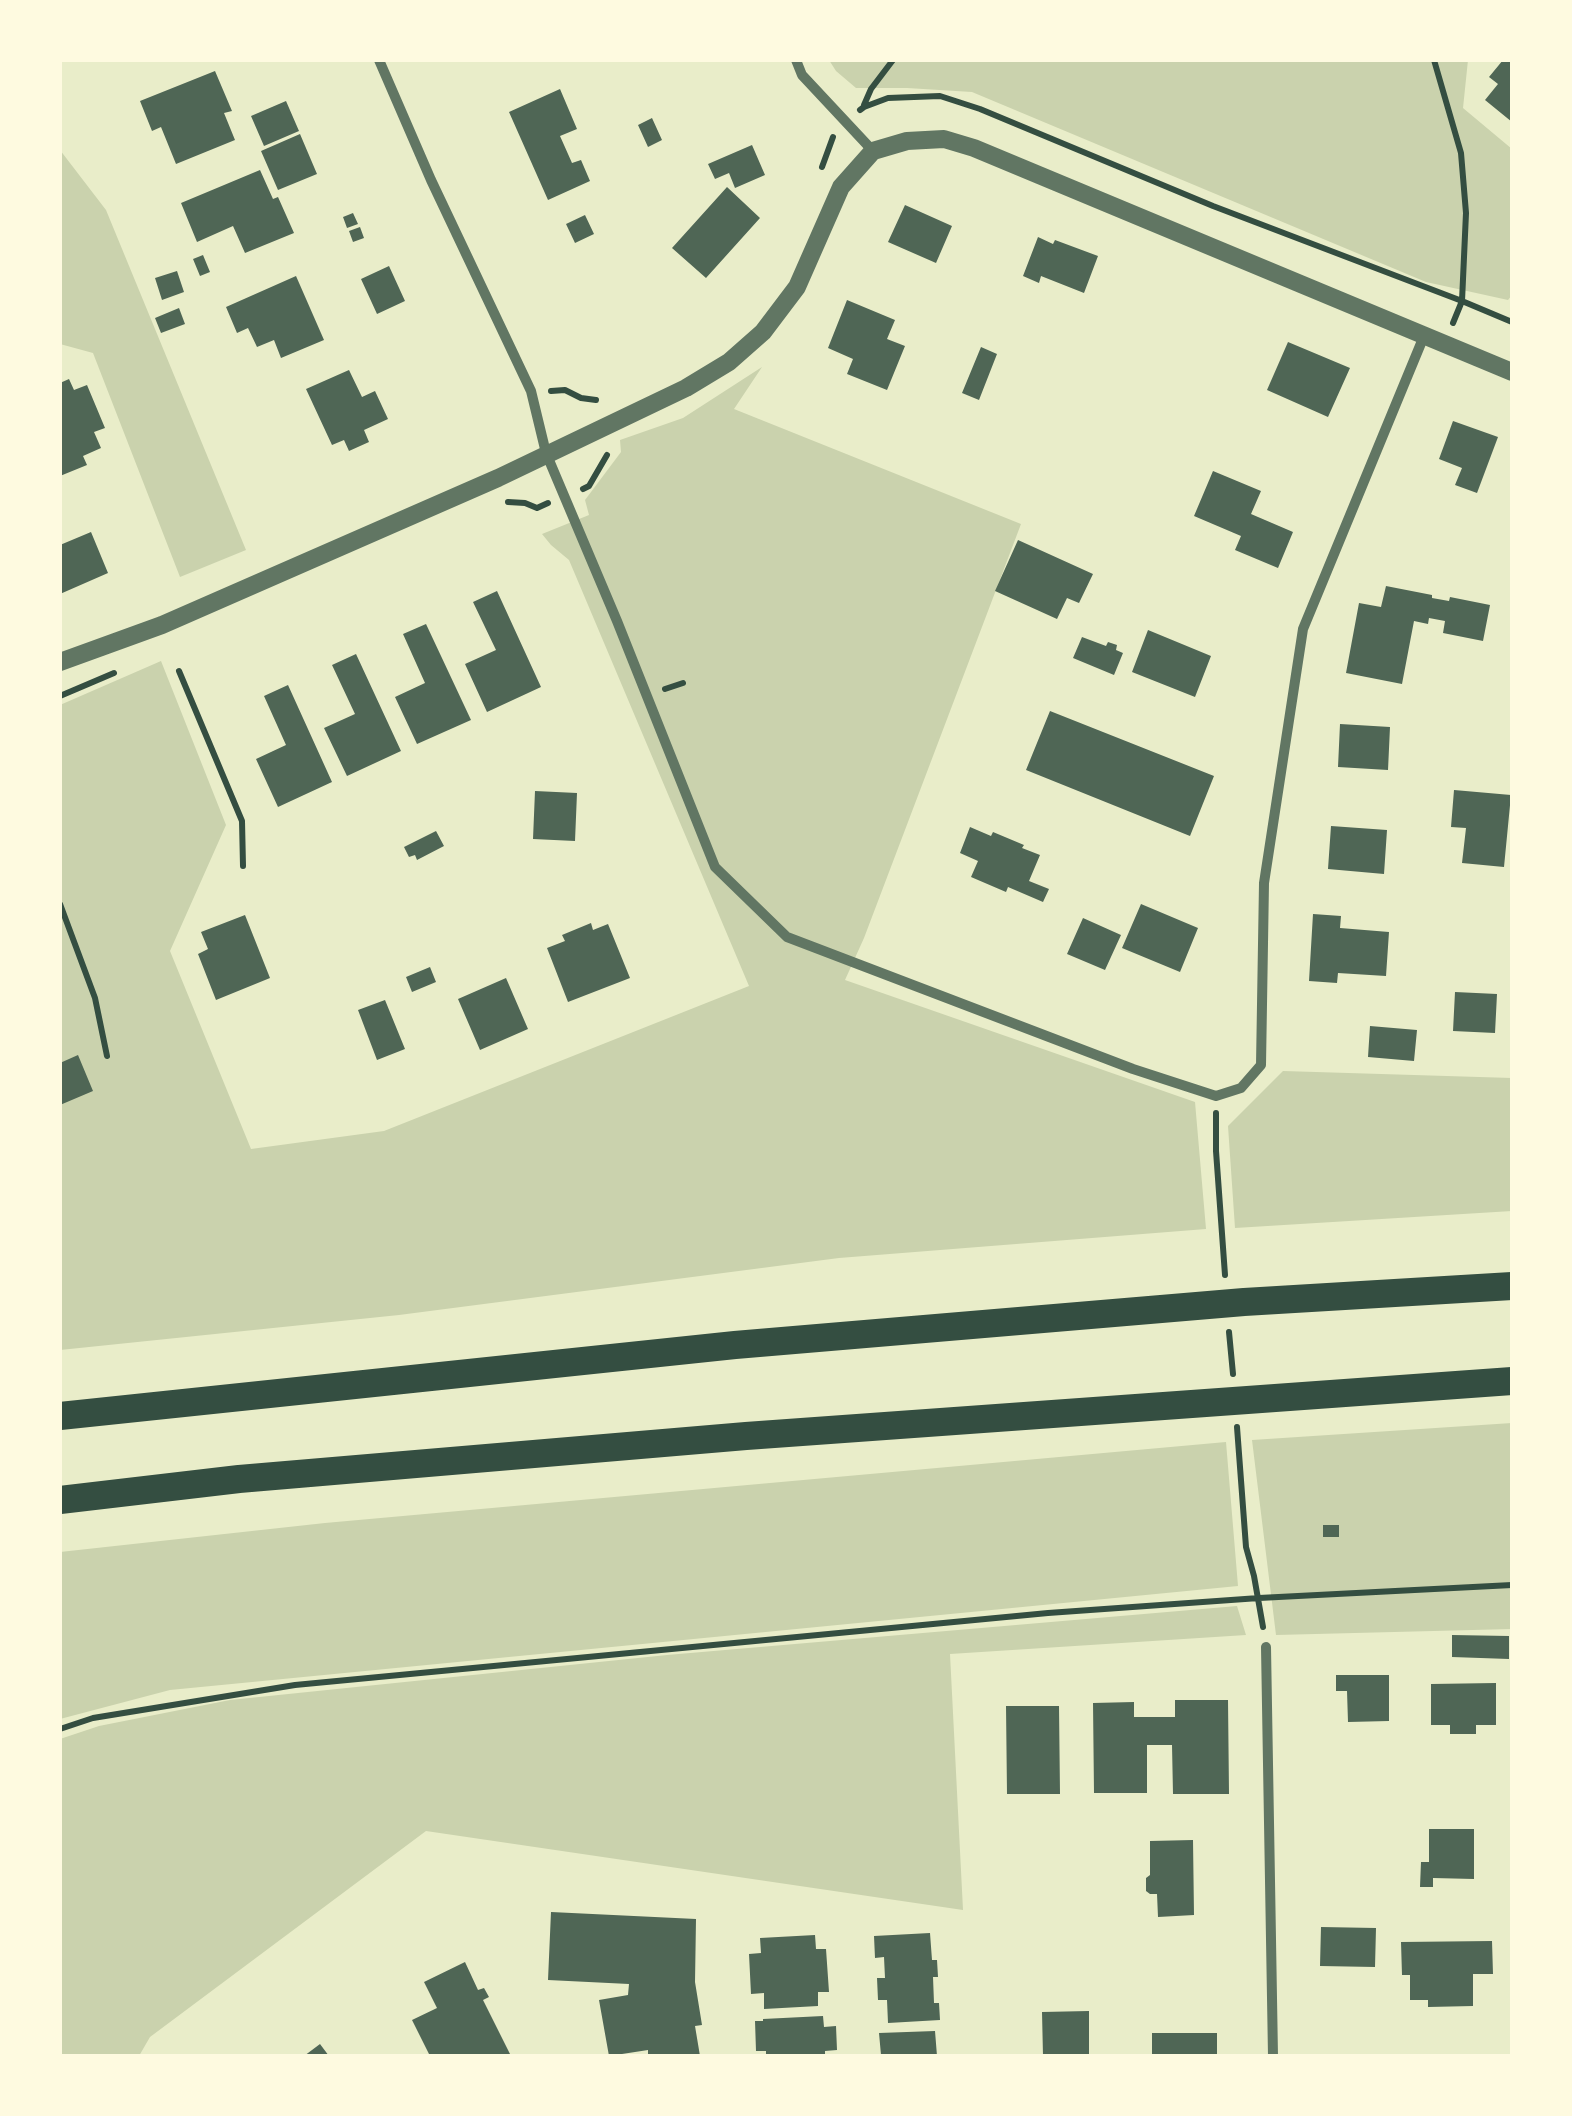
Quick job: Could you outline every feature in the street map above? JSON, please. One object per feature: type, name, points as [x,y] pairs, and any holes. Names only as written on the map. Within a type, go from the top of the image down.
[{"type":"highway","points":[[60,1416],[736,1345],[1244,1302],[1512,1286]]},
{"type":"highway","points":[[60,1500],[239,1479],[746,1436],[1512,1381]]},
{"type":"street","points":[[379,60],[423,164],[531,392],[546,453],[716,866],[787,937],[1133,1069],[1216,1096],[1240,1088],[1260,1065],[1264,883],[1303,629],[1424,336]]},
{"type":"street","points":[[796,60],[802,75],[873,151]]},
{"type":"street","points":[[60,662],[162,625],[498,478],[686,388],[729,362],[762,332],[797,286],[841,187],[873,151],[908,141],[944,139],[974,148],[1424,336],[1511,368]]},
{"type":"street","points":[[1266,1646],[1273,2056]]},
{"type":"path","points":[[893,60],[870,89],[864,106],[888,98],[940,96],[1512,322]]},
{"type":"path","points":[[1434,60],[1461,153],[1466,213],[1462,301]]},
{"type":"path","points":[[817,179],[832,139]]},
{"type":"path","points":[[531,392],[565,390],[593,401],[604,399]]},
{"type":"path","points":[[498,478],[509,503],[538,508],[589,486],[611,452],[603,428]]},
{"type":"path","points":[[179,671],[242,821],[242,866]]},
{"type":"path","points":[[661,690],[683,682]]},
{"type":"path","points":[[60,904],[95,998],[107,1056]]},
{"type":"path","points":[[1216,1096],[1226,1290]]},
{"type":"path","points":[[1229,1329],[1234,1388]]},
{"type":"path","points":[[1235,1408],[1246,1547],[1258,1598]]},
{"type":"path","points":[[60,1729],[93,1718],[295,1685],[998,1617],[1512,1585]]},
{"type":"green space","points":[[829,60],[1468,60],[1463,108],[1512,149],[1512,295],[1508,300],[1426,282],[972,92],[856,88]]},
{"type":"green space","points":[[60,150],[106,210],[246,550],[180,577],[93,353],[60,344]]},
{"type":"green space","points":[[762,367],[734,409],[1021,524],[845,980],[1195,1102],[1206,1229],[839,1258],[399,1315],[60,1350],[60,705],[161,661],[226,825],[170,951],[251,1149],[384,1131],[749,986],[569,560],[542,534],[589,515],[585,500],[621,452],[620,440],[683,418]]},
{"type":"green space","points":[[1283,1071],[1512,1078],[1512,1211],[1235,1228],[1228,1126]]},
{"type":"green space","points":[[1512,1423],[1512,1629],[1276,1635],[1252,1440]]},
{"type":"green space","points":[[1226,1442],[1238,1586],[170,1690],[60,1719],[60,1552],[325,1523]]},
{"type":"green space","points":[[1237,1606],[1246,1635],[950,1654],[963,1910],[426,1831],[150,2037],[139,2056],[60,2056],[60,1739],[99,1726],[230,1700],[667,1655]]},
{"type":"building","points":[[1503,60],[1512,60],[1512,122],[1485,100],[1498,84],[1489,77]]},
{"type":"building","points":[[215,71],[232,111],[224,113],[235,140],[176,164],[161,127],[152,131],[140,101]]},
{"type":"building","points":[[560,89],[577,129],[560,136],[572,163],[581,160],[590,181],[548,200],[509,112]]},
{"type":"building","points":[[286,101],[299,131],[264,146],[251,116]]},
{"type":"building","points":[[652,118],[662,140],[648,147],[638,125]]},
{"type":"building","points":[[300,134],[317,174],[278,190],[261,151]]},
{"type":"building","points":[[752,145],[765,175],[735,188],[729,173],[715,179],[708,164]]},
{"type":"building","points":[[260,170],[273,199],[278,197],[294,233],[245,253],[233,226],[197,242],[181,203]]},
{"type":"building","points":[[727,187],[760,218],[706,278],[672,248]]},
{"type":"building","points":[[905,205],[952,226],[936,263],[888,242]]},
{"type":"building","points":[[353,213],[358,224],[347,228],[343,217]]},
{"type":"building","points":[[585,215],[594,234],[575,243],[566,224]]},
{"type":"building","points":[[360,227],[364,238],[353,242],[349,231]]},
{"type":"building","points":[[1038,237],[1098,256],[1084,293],[1041,276],[1039,283],[1023,276]]},
{"type":"building","points":[[203,255],[210,272],[200,276],[193,259]]},
{"type":"building","points":[[389,266],[405,301],[377,314],[361,279]]},
{"type":"building","points":[[177,271],[184,292],[162,300],[155,278]]},
{"type":"building","points":[[296,276],[324,340],[281,358],[274,340],[257,347],[248,328],[237,333],[226,307]]},
{"type":"building","points":[[847,300],[895,320],[887,339],[905,346],[887,390],[847,374],[853,359],[828,348]]},
{"type":"building","points":[[179,308],[185,324],[161,333],[155,318]]},
{"type":"building","points":[[1288,342],[1350,368],[1328,417],[1267,390]]},
{"type":"building","points":[[981,347],[997,354],[979,400],[962,393]]},
{"type":"building","points":[[349,370],[362,397],[375,391],[388,419],[364,430],[369,442],[349,451],[344,440],[332,445],[306,389]]},
{"type":"building","points":[[69,379],[74,390],[87,385],[105,428],[94,432],[101,448],[83,456],[87,465],[60,476],[60,383]]},
{"type":"building","points":[[1453,421],[1498,437],[1477,493],[1455,485],[1462,468],[1439,459]]},
{"type":"building","points":[[1213,471],[1261,491],[1251,514],[1293,532],[1278,568],[1235,550],[1241,536],[1194,516]]},
{"type":"building","points":[[91,532],[108,573],[60,594],[60,545]]},
{"type":"building","points":[[1018,540],[1093,574],[1079,603],[1067,598],[1057,619],[995,591]]},
{"type":"building","points":[[1386,586],[1432,598],[1449,601],[1450,597],[1490,605],[1483,641],[1443,633],[1445,621],[1414,621],[1402,684],[1346,673],[1359,603],[1381,607]]},
{"type":"building","points":[[497,591],[541,687],[487,712],[465,664],[496,650],[473,602]]},
{"type":"building","points":[[426,624],[471,720],[417,744],[395,697],[425,683],[403,634]]},
{"type":"building","points":[[1148,630],[1211,656],[1195,697],[1132,672]]},
{"type":"building","points":[[1082,637],[1106,646],[1108,642],[1117,645],[1116,650],[1123,653],[1114,675],[1073,658]]},
{"type":"building","points":[[356,654],[401,751],[347,776],[324,728],[355,714],[332,665]]},
{"type":"building","points":[[288,685],[332,782],[278,807],[256,759],[286,745],[264,696]]},
{"type":"building","points":[[1050,711],[1214,776],[1190,836],[1026,770]]},
{"type":"building","points":[[1340,724],[1390,727],[1388,770],[1338,767]]},
{"type":"building","points":[[1454,790],[1511,795],[1504,867],[1462,863],[1466,828],[1451,827]]},
{"type":"building","points":[[535,791],[577,793],[575,841],[533,839]]},
{"type":"building","points":[[1331,826],[1387,830],[1384,874],[1328,869]]},
{"type":"building","points":[[970,827],[991,836],[993,832],[1040,855],[1029,881],[1049,889],[1043,902],[971,877],[978,861],[960,853]]},
{"type":"building","points":[[436,831],[444,846],[417,860],[415,855],[409,857],[404,847]]},
{"type":"building","points":[[1141,904],[1198,928],[1180,972],[1122,948]]},
{"type":"building","points":[[1313,914],[1341,916],[1340,928],[1389,932],[1386,976],[1338,973],[1337,983],[1309,981]]},
{"type":"building","points":[[245,915],[270,978],[216,1000],[198,954],[208,949],[201,932]]},
{"type":"building","points":[[1083,918],[1121,935],[1105,970],[1067,954]]},
{"type":"building","points":[[591,923],[593,930],[608,924],[630,978],[568,1002],[547,948],[565,941],[562,935]]},
{"type":"building","points":[[430,967],[436,982],[412,992],[406,977]]},
{"type":"building","points":[[506,978],[528,1029],[480,1050],[458,999]]},
{"type":"building","points":[[1455,992],[1497,994],[1495,1033],[1453,1031]]},
{"type":"building","points":[[385,1000],[405,1049],[377,1060],[358,1010]]},
{"type":"building","points":[[1370,1026],[1417,1030],[1414,1061],[1368,1057]]},
{"type":"building","points":[[78,1055],[93,1091],[60,1105],[60,1063]]},
{"type":"building","points":[[1323,1525],[1339,1525],[1339,1537],[1323,1537]]},
{"type":"building","points":[[1452,1635],[1509,1636],[1509,1659],[1452,1657]]},
{"type":"building","points":[[1336,1675],[1389,1675],[1389,1721],[1348,1722],[1347,1691],[1336,1691]]},
{"type":"building","points":[[1496,1683],[1496,1725],[1476,1725],[1476,1734],[1450,1734],[1450,1725],[1431,1725],[1431,1684]]},
{"type":"building","points":[[1175,1700],[1228,1700],[1229,1794],[1173,1794],[1172,1745],[1147,1745],[1147,1793],[1094,1793],[1093,1703],[1134,1702],[1134,1717],[1175,1717]]},
{"type":"building","points":[[1006,1706],[1059,1706],[1060,1794],[1007,1794]]},
{"type":"building","points":[[1429,1829],[1474,1829],[1474,1879],[1433,1878],[1433,1887],[1420,1887],[1421,1862],[1429,1862]]},
{"type":"building","points":[[1193,1840],[1194,1915],[1158,1917],[1157,1894],[1146,1891],[1150,1841]]},
{"type":"building","points":[[551,1912],[696,1919],[695,1982],[702,2025],[695,2026],[700,2056],[648,2056],[648,2050],[609,2056],[599,2000],[628,1995],[629,1984],[548,1980]]},
{"type":"building","points":[[1321,1927],[1376,1928],[1375,1967],[1320,1966]]},
{"type":"building","points":[[930,1933],[938,1977],[933,1977],[934,2003],[939,2003],[940,2020],[888,2023],[887,2000],[878,2000],[877,1978],[885,1978],[884,1957],[875,1958],[874,1936]]},
{"type":"building","points":[[815,1935],[816,1949],[826,1949],[829,1992],[818,1992],[818,2006],[764,2009],[764,1993],[751,1994],[749,1954],[761,1953],[760,1938]]},
{"type":"building","points":[[1492,1941],[1493,1974],[1473,1974],[1473,2006],[1428,2007],[1428,2000],[1410,2000],[1410,1975],[1402,1975],[1401,1942]]},
{"type":"building","points":[[465,1962],[478,1990],[484,1988],[489,1997],[483,2000],[511,2056],[430,2056],[412,2020],[437,2008],[424,1982]]},
{"type":"building","points":[[1089,2011],[1089,2056],[1043,2056],[1042,2012]]},
{"type":"building","points":[[823,2016],[824,2027],[836,2026],[837,2050],[825,2051],[825,2056],[766,2056],[766,2051],[756,2051],[755,2021]]},
{"type":"building","points":[[935,2031],[937,2056],[881,2055],[879,2033]]},
{"type":"building","points":[[1152,2033],[1217,2033],[1217,2056],[1152,2056]]},
{"type":"building","points":[[320,2044],[329,2056],[304,2056]]}]
